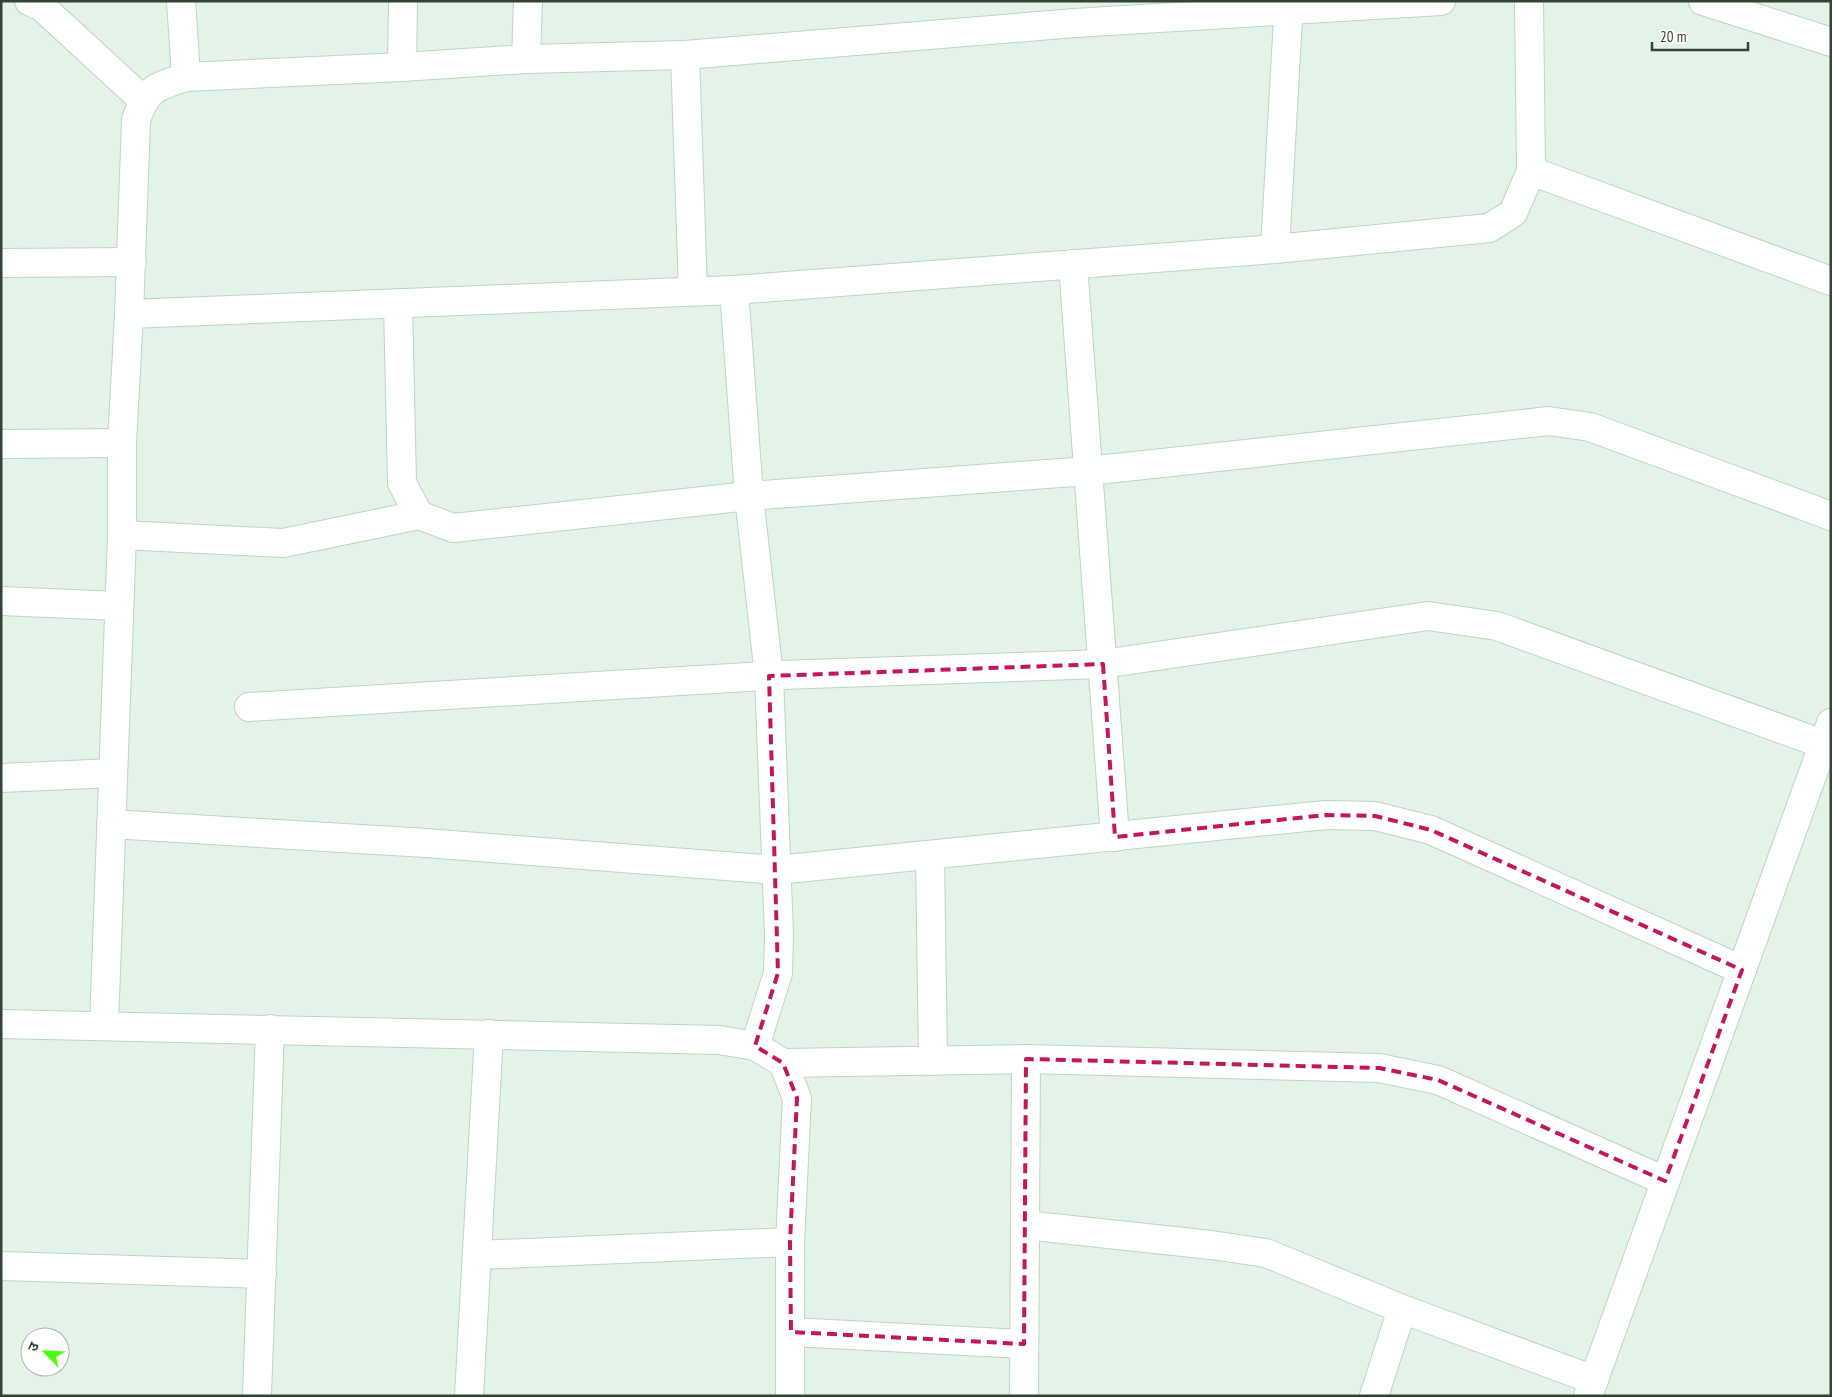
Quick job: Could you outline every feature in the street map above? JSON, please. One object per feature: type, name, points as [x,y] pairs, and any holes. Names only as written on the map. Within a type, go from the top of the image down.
[{"type":"street","points":[[29,1],[42,7],[143,100]]},
{"type":"street","points":[[181,1],[186,77]]},
{"type":"street","points":[[402,67],[404,1]]},
{"type":"street","points":[[526,58],[528,1]]},
{"type":"street","points":[[104,1025],[122,535],[122,443],[132,262],[136,120],[143,100],[158,86],[186,77],[402,67],[526,58],[685,55],[1076,12],[1440,1]]},
{"type":"street","points":[[129,314],[734,290],[1276,249],[1489,228],[1513,213],[1530,171],[1529,1]]},
{"type":"street","points":[[1703,1],[1831,42]]},
{"type":"street","points":[[1276,249],[1289,6]]},
{"type":"street","points":[[685,55],[693,291]]},
{"type":"street","points":[[1530,171],[1831,281]]},
{"type":"street","points":[[1,263],[132,262]]},
{"type":"street","points":[[1073,264],[1115,837]]},
{"type":"street","points":[[734,290],[749,496],[769,676],[779,935],[778,973],[754,1046]]},
{"type":"street","points":[[398,303],[402,483],[419,515]]},
{"type":"street","points":[[122,535],[283,543],[419,515],[453,528],[749,496],[1088,471],[1550,421],[1590,427],[1831,516]]},
{"type":"street","points":[[1,444],[122,443]]},
{"type":"street","points":[[1,601],[119,606]]},
{"type":"street","points":[[249,707],[769,676],[1102,664],[1428,616],[1497,626],[1828,738],[1591,1388],[1266,1253],[1211,1245],[1025,1225]]},
{"type":"street","points":[[1,778],[113,773]]},
{"type":"street","points":[[112,824],[426,843],[777,870],[1326,815],[1375,816],[1431,830],[1742,970]]},
{"type":"street","points":[[930,855],[933,1061]]},
{"type":"street","points":[[1,1024],[719,1040],[754,1046],[783,1063],[1026,1059],[1378,1068],[1438,1080],[1665,1181]]},
{"type":"street","points":[[257,1396],[270,1029]]},
{"type":"street","points":[[469,1396],[489,1034]]},
{"type":"street","points":[[1024,1396],[1026,1059]]},
{"type":"street","points":[[783,1063],[797,1098],[790,1242],[790,1396]]},
{"type":"street","points":[[477,1255],[790,1242]]},
{"type":"street","points":[[1,1266],[262,1274]]},
{"type":"street","points":[[1374,1396],[1402,1309]]},
{"type":"street","points":[[791,1332],[1024,1344]]},
{"type":"highlighted area","points":[[1103,664],[1115,837],[1326,815],[1375,816],[1431,830],[1742,970],[1665,1181],[1438,1080],[1379,1068],[1026,1059],[1024,1344],[791,1332],[790,1242],[797,1098],[783,1063],[755,1046],[778,973],[769,676]]}]
